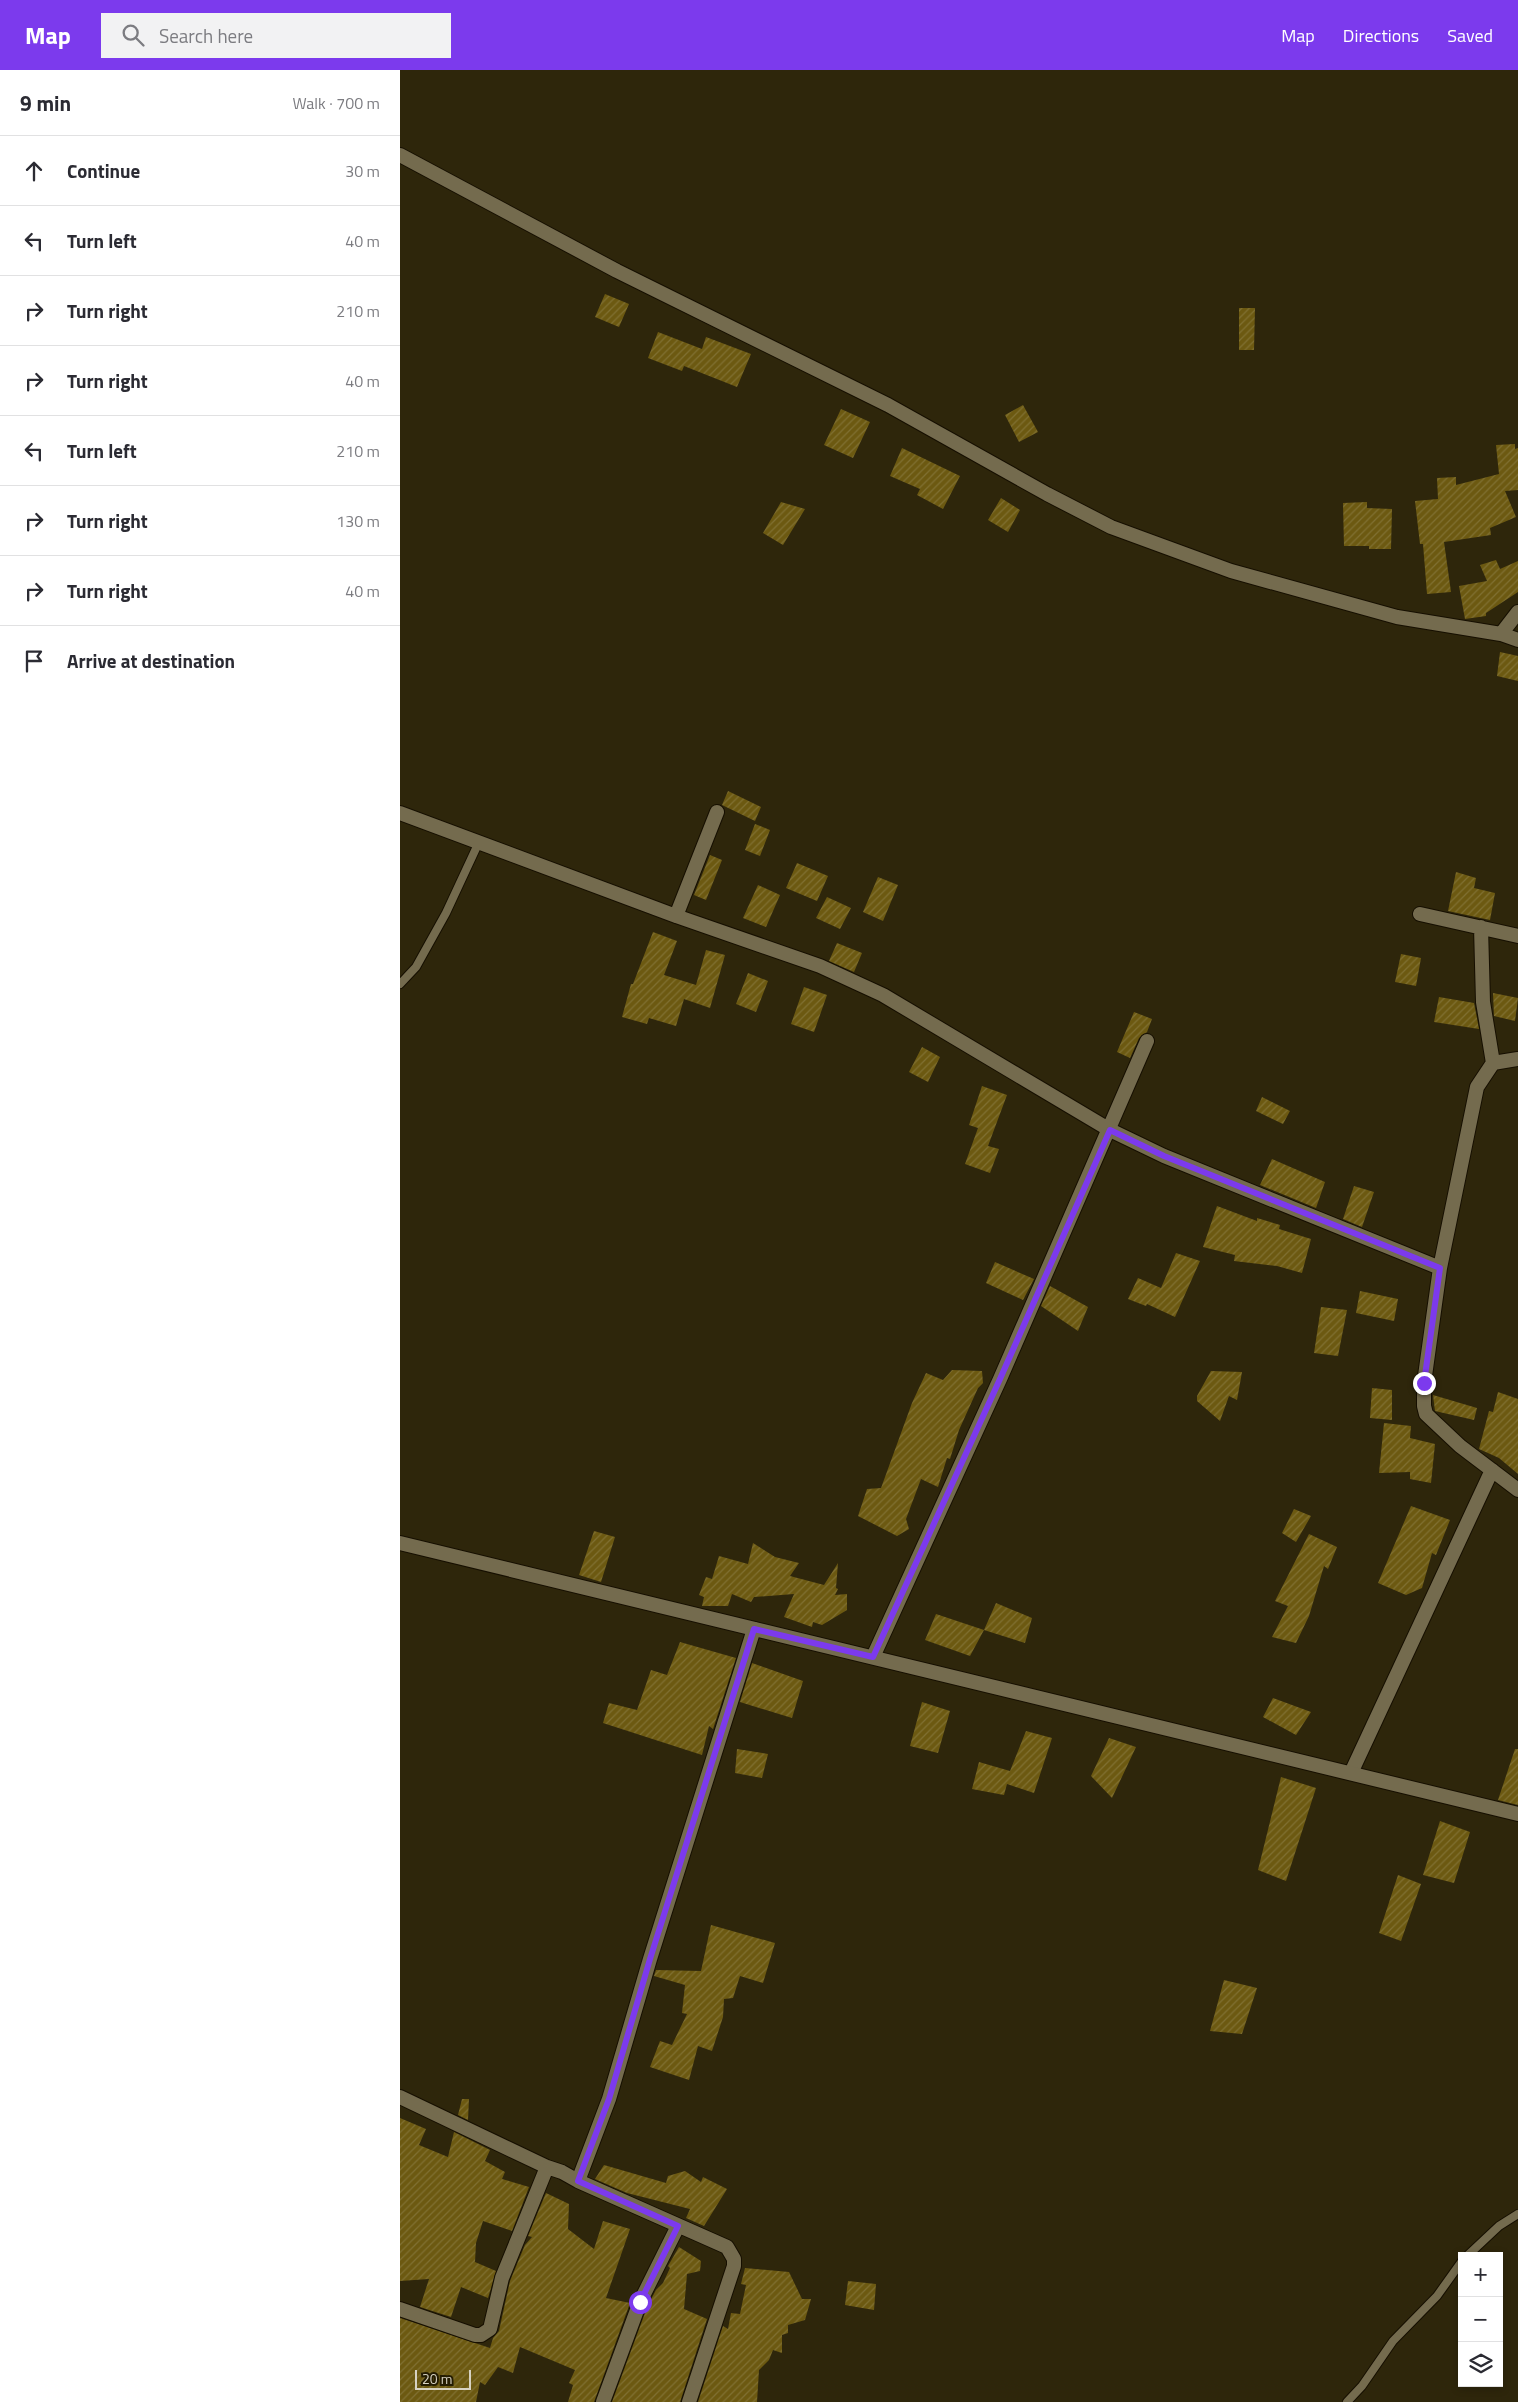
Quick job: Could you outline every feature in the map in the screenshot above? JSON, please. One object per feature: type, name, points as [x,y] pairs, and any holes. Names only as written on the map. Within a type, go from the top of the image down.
[{"type":"street","points":[[400,155],[617,271],[888,405],[980,454],[1047,494],[1112,527],[1232,571],[1396,617],[1501,634],[1518,640]]},
{"type":"street","points":[[1501,634],[1518,612]]},
{"type":"street","points":[[676,916],[717,812]]},
{"type":"street","points":[[400,813],[676,916],[820,966],[883,995],[1110,1130],[1164,1156],[1440,1268]]},
{"type":"street","points":[[1420,914],[1518,936]]},
{"type":"street","points":[[1481,927],[1483,1002],[1493,1063],[1477,1087],[1440,1268],[1424,1383],[1424,1406],[1426,1414],[1460,1446],[1518,1490]]},
{"type":"street","points":[[873,1657],[1000,1379],[1147,1042]]},
{"type":"street","points":[[1493,1063],[1518,1059]]},
{"type":"street","points":[[1351,1773],[1492,1470]]},
{"type":"street","points":[[400,1543],[1518,1814]]},
{"type":"street","points":[[578,2181],[609,2099],[650,1959],[754,1629]]},
{"type":"street","points":[[400,2097],[547,2167],[562,2172],[727,2248],[734,2259],[734,2266],[689,2402]]},
{"type":"street","points":[[400,2310],[475,2335],[487,2332],[490,2329],[502,2278],[547,2167]]},
{"type":"street","points":[[603,2402],[640,2302],[678,2226]]},
{"type":"lane","points":[[400,984],[416,967],[446,913],[479,842]]},
{"type":"lane","points":[[1471,2252],[1499,2226],[1518,2214]]},
{"type":"lane","points":[[1347,2402],[1362,2386],[1394,2342],[1437,2296],[1458,2267]]},
{"type":"building","points":[[605,294],[629,304],[619,327],[595,317]]},
{"type":"building","points":[[1239,308],[1255,308],[1254,350],[1239,350]]},
{"type":"building","points":[[658,332],[702,349],[706,337],[751,354],[737,387],[684,366],[682,371],[648,358]]},
{"type":"building","points":[[1023,405],[1038,432],[1019,442],[1005,415]]},
{"type":"building","points":[[841,409],[870,422],[853,458],[824,445]]},
{"type":"building","points":[[1515,444],[1515,449],[1518,448],[1518,490],[1505,491],[1516,517],[1490,528],[1491,535],[1444,542],[1451,592],[1427,594],[1423,544],[1420,544],[1415,501],[1438,499],[1437,478],[1456,477],[1456,485],[1499,474],[1496,445]]},
{"type":"building","points":[[902,448],[960,476],[943,509],[917,495],[920,489],[890,476]]},
{"type":"building","points":[[1001,498],[1020,510],[1008,532],[988,520]]},
{"type":"building","points":[[781,502],[805,509],[783,545],[763,533]]},
{"type":"building","points":[[1367,502],[1367,508],[1392,509],[1391,549],[1369,549],[1369,546],[1344,546],[1343,503]]},
{"type":"building","points":[[1496,560],[1500,569],[1518,561],[1518,592],[1486,613],[1486,616],[1465,619],[1459,586],[1487,581],[1480,565]]},
{"type":"building","points":[[1500,652],[1518,656],[1518,681],[1497,676]]},
{"type":"building","points":[[728,791],[761,807],[755,821],[722,805]]},
{"type":"building","points":[[755,824],[770,830],[760,856],[745,850]]},
{"type":"building","points":[[710,855],[722,860],[706,900],[694,895]]},
{"type":"building","points":[[797,863],[828,876],[817,901],[786,888]]},
{"type":"building","points":[[1456,872],[1476,878],[1474,888],[1495,893],[1490,920],[1448,911]]},
{"type":"building","points":[[878,877],[898,885],[883,921],[863,912]]},
{"type":"building","points":[[758,885],[780,895],[766,927],[743,918]]},
{"type":"building","points":[[827,897],[851,908],[840,929],[816,918]]},
{"type":"building","points":[[653,932],[677,941],[664,975],[696,985],[706,950],[725,955],[710,1008],[684,999],[676,1026],[649,1018],[647,1024],[622,1017],[631,984],[633,984]]},
{"type":"building","points":[[837,943],[862,953],[854,972],[829,961]]},
{"type":"building","points":[[1401,954],[1421,958],[1416,986],[1395,982]]},
{"type":"building","points":[[748,973],[768,981],[756,1012],[736,1004]]},
{"type":"building","points":[[804,987],[827,995],[814,1032],[791,1024]]},
{"type":"building","points":[[1493,993],[1518,998],[1515,1021],[1494,1016]]},
{"type":"building","points":[[1439,997],[1474,1003],[1479,1029],[1434,1022]]},
{"type":"building","points":[[1134,1012],[1152,1019],[1147,1032],[1139,1038],[1130,1058],[1117,1052]]},
{"type":"building","points":[[922,1047],[940,1057],[928,1082],[909,1072]]},
{"type":"building","points":[[982,1086],[1007,1095],[988,1146],[999,1149],[990,1173],[965,1164],[978,1128],[969,1125]]},
{"type":"building","points":[[1262,1097],[1290,1111],[1283,1124],[1256,1111]]},
{"type":"building","points":[[1272,1159],[1325,1182],[1316,1208],[1260,1185]]},
{"type":"building","points":[[1354,1186],[1374,1192],[1362,1227],[1343,1219]]},
{"type":"building","points":[[1217,1206],[1257,1221],[1257,1218],[1280,1225],[1279,1229],[1311,1239],[1302,1273],[1277,1266],[1234,1261],[1235,1255],[1203,1247]]},
{"type":"building","points":[[1176,1253],[1200,1261],[1175,1317],[1147,1304],[1146,1306],[1128,1299],[1138,1278],[1161,1288]]},
{"type":"building","points":[[995,1262],[1034,1279],[1023,1300],[986,1283]]},
{"type":"building","points":[[1050,1286],[1088,1307],[1078,1331],[1041,1306]]},
{"type":"building","points":[[1360,1291],[1398,1299],[1394,1321],[1356,1313]]},
{"type":"building","points":[[1321,1307],[1347,1310],[1338,1356],[1314,1353]]},
{"type":"building","points":[[952,1370],[982,1371],[983,1383],[978,1388],[959,1430],[950,1459],[947,1458],[938,1487],[921,1479],[906,1519],[909,1529],[897,1536],[858,1516],[867,1489],[881,1488],[912,1403],[926,1373],[943,1380]]},
{"type":"building","points":[[1211,1371],[1242,1372],[1237,1400],[1229,1396],[1220,1421],[1197,1401],[1197,1396]]},
{"type":"building","points":[[1372,1388],[1392,1390],[1392,1420],[1370,1418]]},
{"type":"building","points":[[1498,1392],[1518,1399],[1518,1474],[1499,1458],[1479,1449],[1489,1411],[1493,1412]]},
{"type":"building","points":[[1433,1395],[1477,1408],[1474,1420],[1435,1411]]},
{"type":"building","points":[[1384,1423],[1411,1426],[1410,1438],[1435,1444],[1431,1483],[1410,1479],[1410,1472],[1379,1473]]},
{"type":"building","points":[[1411,1506],[1450,1520],[1436,1555],[1432,1553],[1422,1588],[1406,1595],[1378,1583]]},
{"type":"building","points":[[1294,1509],[1311,1516],[1296,1542],[1282,1533]]},
{"type":"building","points":[[594,1531],[615,1537],[601,1582],[579,1575]]},
{"type":"building","points":[[1309,1534],[1337,1547],[1328,1569],[1324,1566],[1309,1616],[1296,1643],[1272,1637],[1288,1606],[1275,1601]]},
{"type":"building","points":[[753,1543],[775,1557],[799,1563],[790,1576],[824,1585],[838,1563],[836,1588],[838,1589],[835,1595],[847,1594],[847,1610],[822,1625],[813,1622],[812,1627],[784,1617],[794,1594],[754,1597],[751,1602],[732,1594],[728,1606],[702,1606],[704,1597],[699,1595],[706,1577],[712,1579],[719,1556],[748,1564]]},
{"type":"building","points":[[996,1603],[1032,1618],[1025,1643],[984,1630]]},
{"type":"building","points":[[936,1614],[984,1630],[970,1656],[925,1640]]},
{"type":"building","points":[[680,1642],[736,1658],[713,1729],[709,1726],[702,1755],[603,1723],[609,1703],[637,1710],[651,1670],[667,1675]]},
{"type":"building","points":[[752,1663],[803,1681],[792,1718],[740,1702]]},
{"type":"building","points":[[1273,1698],[1311,1712],[1296,1735],[1263,1717]]},
{"type":"building","points":[[922,1702],[950,1711],[938,1753],[910,1746]]},
{"type":"building","points":[[1026,1731],[1052,1738],[1034,1793],[1007,1784],[1004,1795],[972,1789],[979,1762],[1010,1771]]},
{"type":"building","points":[[1109,1738],[1136,1747],[1112,1798],[1091,1776]]},
{"type":"building","points":[[737,1749],[768,1754],[762,1778],[735,1773]]},
{"type":"building","points":[[1515,1749],[1518,1749],[1518,1805],[1498,1800]]},
{"type":"building","points":[[1281,1777],[1316,1788],[1286,1881],[1258,1870]]},
{"type":"building","points":[[1440,1821],[1470,1832],[1454,1883],[1423,1875]]},
{"type":"building","points":[[1398,1875],[1421,1884],[1401,1941],[1379,1933]]},
{"type":"building","points":[[711,1925],[775,1943],[763,1983],[740,1976],[733,1998],[724,1999],[723,2017],[712,2051],[698,2046],[689,2080],[650,2067],[660,2041],[672,2045],[687,2014],[682,2013],[685,1985],[654,1976],[656,1970],[701,1971]]},
{"type":"building","points":[[1224,1980],[1257,1988],[1242,2034],[1210,2031]]},
{"type":"building","points":[[462,2099],[469,2099],[468,2120],[458,2115]]},
{"type":"building","points":[[400,2118],[426,2129],[419,2145],[448,2157],[454,2132],[490,2150],[485,2161],[505,2172],[502,2179],[529,2187],[512,2231],[483,2221],[476,2243],[475,2262],[496,2271],[488,2298],[461,2287],[451,2317],[420,2307],[429,2279],[400,2281]]},
{"type":"building","points":[[604,2165],[666,2183],[668,2176],[685,2171],[701,2182],[703,2177],[727,2189],[704,2226],[686,2218],[690,2209],[627,2193],[595,2179]]},
{"type":"building","points":[[546,2193],[569,2204],[568,2229],[594,2249],[603,2221],[630,2229],[606,2298],[630,2303],[594,2402],[568,2402],[573,2385],[569,2383],[575,2370],[520,2347],[513,2373],[498,2367],[485,2385],[480,2382],[476,2402],[400,2402],[400,2318],[490,2348],[493,2338],[499,2331],[510,2281],[525,2245],[532,2237],[528,2236]]},
{"type":"building","points":[[679,2247],[701,2261],[700,2271],[687,2274],[684,2309],[707,2319],[680,2402],[612,2402],[648,2305],[656,2290],[663,2283],[670,2268],[668,2266]]},
{"type":"building","points":[[745,2268],[789,2272],[802,2299],[811,2299],[805,2320],[788,2325],[788,2333],[782,2335],[782,2353],[773,2350],[769,2360],[759,2370],[757,2402],[698,2402],[723,2326],[728,2329],[731,2313],[740,2314],[746,2285],[741,2284]]},
{"type":"building","points":[[848,2281],[876,2284],[874,2310],[845,2305]]},
{"type":"route","points":[[640,2302],[678,2226],[578,2181],[609,2099],[650,1959],[754,1629],[873,1657],[1000,1379],[1110,1130],[1164,1156],[1440,1268],[1424,1383]]}]
